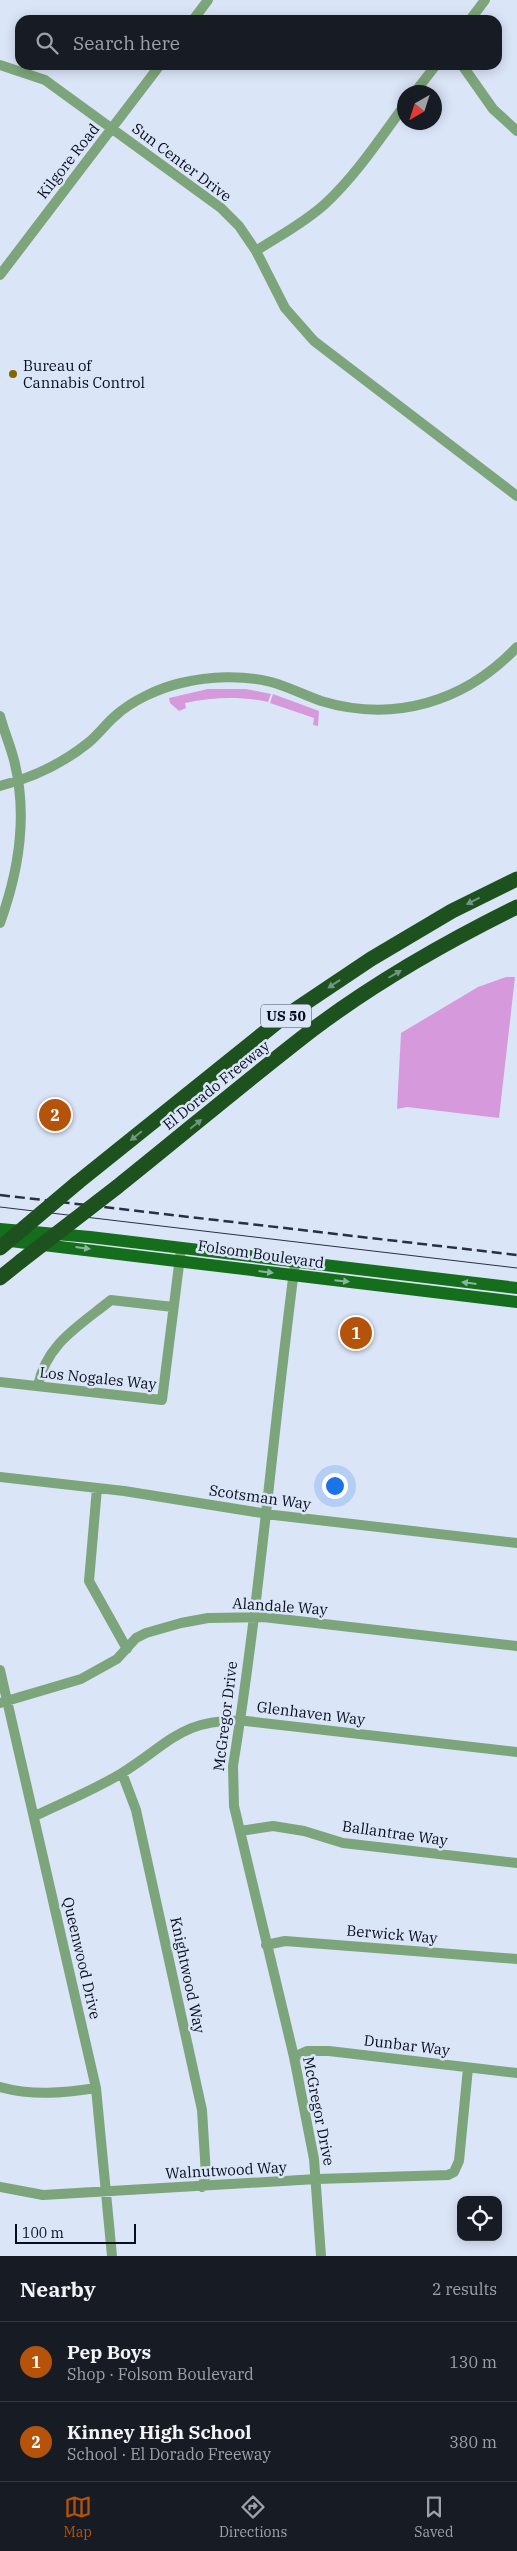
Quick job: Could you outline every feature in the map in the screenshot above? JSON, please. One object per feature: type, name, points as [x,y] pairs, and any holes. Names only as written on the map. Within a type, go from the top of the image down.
[{"type":"highway","name":"El Dorado Freeway","points":[[0,1248],[280,1020],[372,959],[452,911],[517,879]]},
{"type":"highway","name":"El Dorado Freeway","points":[[0,1278],[313,1030],[387,978],[465,933],[517,907]]},
{"type":"main road","name":"Folsom Boulevard","points":[[0,1229],[180,1255],[293,1276],[511,1301]]},
{"type":"main road","name":"Folsom Boulevard","points":[[0,1239],[295,1263],[517,1288]]},
{"type":"main road","points":[[511,1301],[511,1294],[517,1295]]},
{"type":"street","points":[[197,15],[208,0]]},
{"type":"street","points":[[474,15],[485,0]]},
{"type":"street","name":"Sun Center Drive","points":[[0,65],[45,80],[221,208],[239,226],[256,251],[285,308],[314,342],[517,496]]},
{"type":"street","name":"Kilgore Road","points":[[0,275],[156,70]]},
{"type":"street","points":[[420,85],[432,70]]},
{"type":"street","points":[[467,70],[494,108],[517,131]]},
{"type":"street","points":[[256,251],[294,228],[345,184],[397,115]]},
{"type":"street","points":[[0,786],[18,782],[50,767],[88,743],[116,715],[136,702],[181,683],[214,678],[271,682],[320,700],[354,708],[368,710],[412,707],[429,704],[473,683],[494,668],[517,647]]},
{"type":"street","points":[[0,716],[14,760],[21,816],[19,848],[14,879],[0,923]]},
{"type":"street","name":"Los Nogales Way","points":[[0,1382],[162,1400],[180,1255]]},
{"type":"street","name":"McGregor Drive","points":[[295,1263],[280,1369],[266,1514],[240,1720],[232,1766],[232,1788],[266,1945],[294,2057],[317,2179],[321,2256]]},
{"type":"street","points":[[38,1386],[40,1373],[51,1352],[111,1300],[174,1307]]},
{"type":"street","name":"Scotsman Way","points":[[0,1477],[97,1488],[266,1514],[517,1543]]},
{"type":"street","points":[[97,1488],[89,1581],[127,1649]]},
{"type":"street","name":"Alandale Way","points":[[4,1702],[81,1679],[117,1659],[136,1638],[180,1622],[208,1618],[253,1617],[517,1646]]},
{"type":"street","name":"Queenwood Drive","points":[[0,1670],[4,1702],[35,1816],[96,2088],[112,2256]]},
{"type":"street","name":"Glenhaven Way","points":[[35,1816],[122,1773],[161,1744],[186,1729],[211,1722],[240,1720],[517,1752]]},
{"type":"street","name":"Knightwood Way","points":[[122,1773],[136,1810],[202,2110],[206,2175],[202,2187]]},
{"type":"street","name":"Ballantrae Way","points":[[240,1831],[273,1826],[304,1831],[343,1843],[517,1863]]},
{"type":"street","name":"Berwick Way","points":[[266,1945],[285,1941],[517,1960]]},
{"type":"street","name":"Dunbar Way","points":[[294,2057],[307,2051],[329,2051],[517,2073]]},
{"type":"street","name":"Walnutwood Way","points":[[0,2187],[43,2195],[317,2179],[448,2175],[454,2172],[459,2161],[468,2068]]},
{"type":"street","points":[[0,2087],[26,2093],[56,2094],[96,2088]]},
{"type":"shaded area","points":[[208,689],[246,689],[271,694],[268,702],[237,698],[206,699],[185,703],[186,708],[179,711],[170,703],[169,698]]},
{"type":"shaded area","points":[[273,694],[319,711],[318,726],[313,725],[314,718],[270,703]]},
{"type":"shaded area","points":[[506,977],[515,977],[499,1118],[407,1107],[397,1109],[401,1033],[478,987]]},
{"type":"tram line","points":[[0,1207],[517,1268]]},
{"type":"railway","points":[[0,1195],[517,1255]]},
{"type":"place","name":"Bureau of Cannabis Control","points":[[13,374]]},
{"type":"place","name":"Kinney High School","points":[[55,1115]]},
{"type":"place","name":"Pep Boys","points":[[356,1333]]}]
